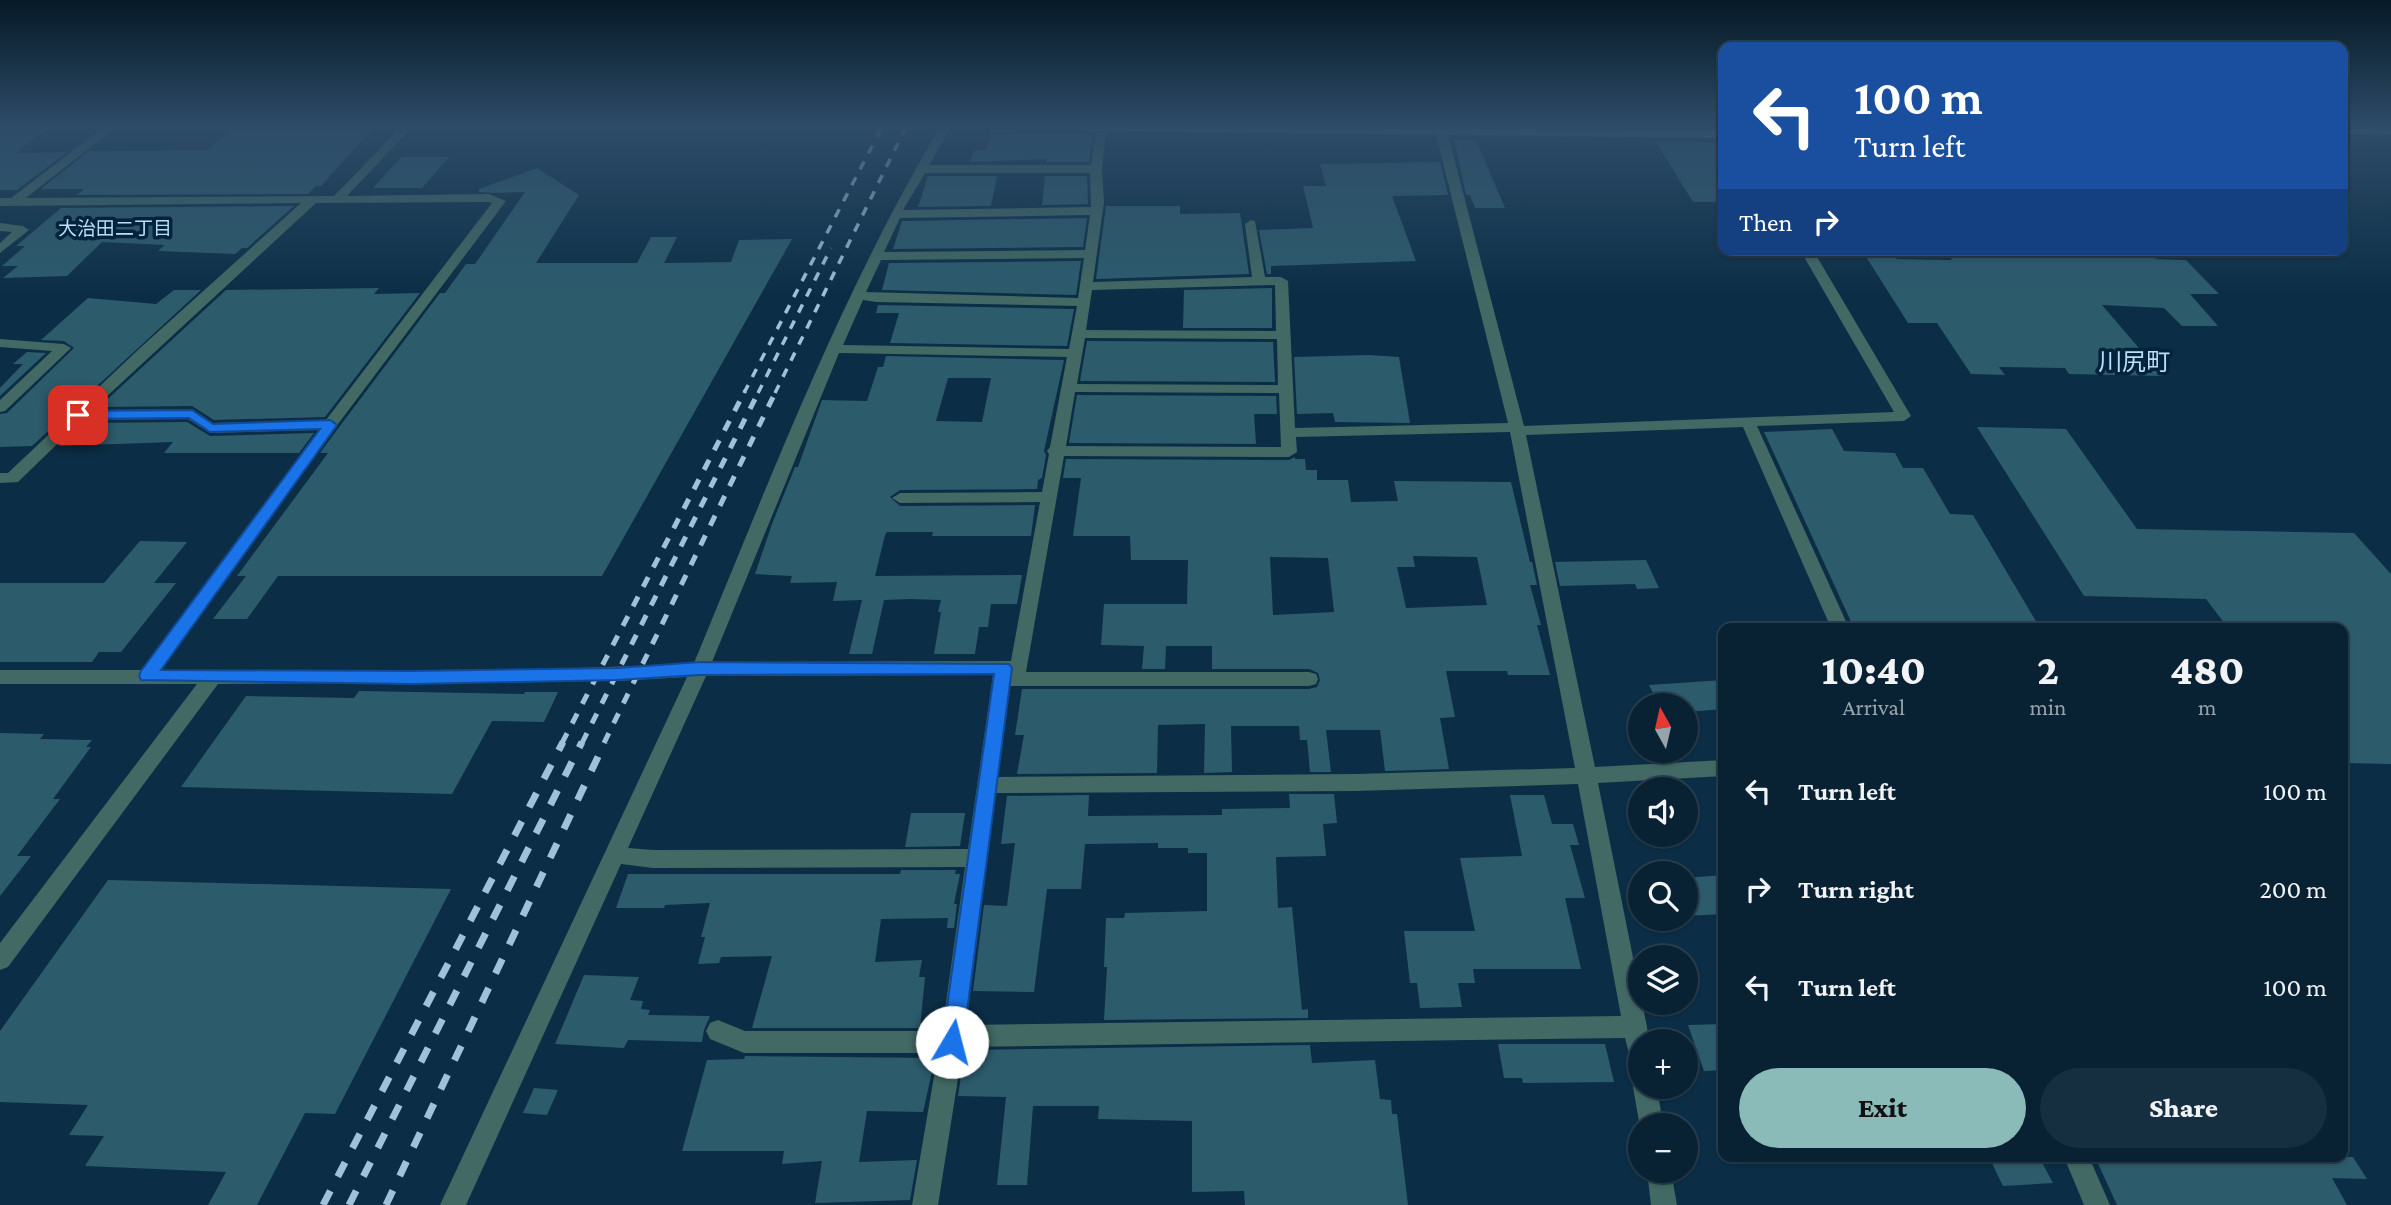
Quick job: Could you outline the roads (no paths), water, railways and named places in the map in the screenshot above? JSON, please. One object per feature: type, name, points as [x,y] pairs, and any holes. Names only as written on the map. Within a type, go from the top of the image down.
[{"type":"street","points":[[0,212],[38,183]]},
{"type":"street","points":[[338,198],[352,183]]},
{"type":"street","points":[[453,1205],[700,668],[834,349],[911,183]]},
{"type":"street","points":[[1003,674],[1019,668],[1055,451],[1085,294],[1097,211],[1096,183]]},
{"type":"street","points":[[719,1031],[744,1042],[1635,1027],[1517,429],[1454,183]]},
{"type":"street","points":[[0,202],[311,201],[338,198],[489,198],[500,201],[330,425],[147,676]]},
{"type":"street","points":[[0,478],[12,478],[311,201]]},
{"type":"street","points":[[895,214],[1097,211]]},
{"type":"street","points":[[1251,224],[1259,281]]},
{"type":"street","points":[[0,227],[23,230],[0,249]]},
{"type":"street","points":[[877,256],[1090,254]]},
{"type":"street","points":[[1288,433],[1517,429],[1904,416],[1810,256]]},
{"type":"street","points":[[859,295],[876,298],[1085,294],[1281,281],[1289,452],[1055,451]]},
{"type":"street","points":[[1077,334],[1285,335]]},
{"type":"street","points":[[0,343],[64,348],[0,408]]},
{"type":"street","points":[[834,349],[1073,353]]},
{"type":"street","points":[[1067,388],[1286,389]]},
{"type":"street","points":[[78,415],[192,414],[210,428],[330,425]]},
{"type":"street","points":[[1748,422],[1838,623]]},
{"type":"street","points":[[900,498],[1049,497]]},
{"type":"street","points":[[0,677],[617,674],[700,668],[1309,679]]},
{"type":"street","points":[[925,1205],[953,1039],[1003,674]]},
{"type":"street","points":[[0,960],[212,678]]},
{"type":"street","points":[[987,785],[1299,785],[1586,777],[1718,768]]},
{"type":"street","points":[[614,855],[653,859],[979,858]]},
{"type":"street","points":[[2078,1162],[2097,1205]]},
{"type":"street","points":[[1661,1183],[1664,1205]]},
{"type":"railway","points":[[744,393],[853,183]]},
{"type":"railway","points":[[775,393],[878,183]]},
{"type":"railway","points":[[758,393],[831,248]]},
{"type":"railway","points":[[562,743],[745,391]]},
{"type":"railway","points":[[582,743],[759,391]]},
{"type":"railway","points":[[604,743],[776,391]]},
{"type":"railway","points":[[323,1205],[563,742]]},
{"type":"railway","points":[[349,1205],[582,742]]},
{"type":"railway","points":[[386,1205],[605,742]]},
{"type":"district","name":"大治田二丁目","points":[[115,228]]},
{"type":"district","name":"川尻町","points":[[2134,362]]}]
